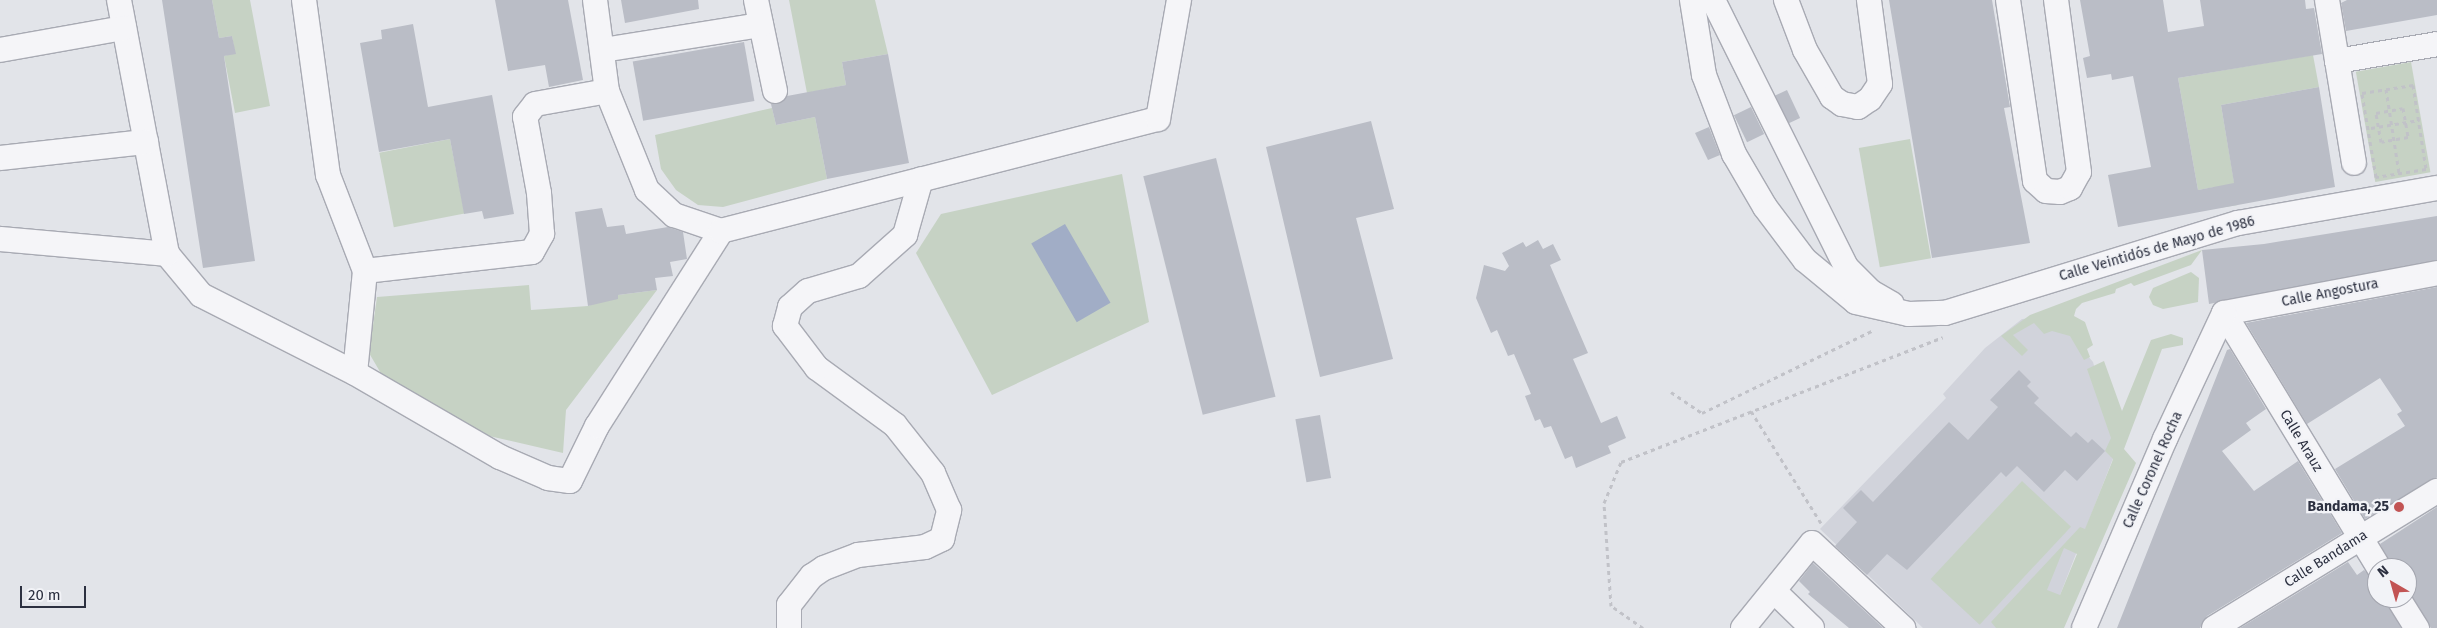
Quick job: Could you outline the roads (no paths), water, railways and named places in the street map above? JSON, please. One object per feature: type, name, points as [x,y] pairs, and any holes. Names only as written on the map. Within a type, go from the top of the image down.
[{"type":"street","points":[[118,0],[167,254],[201,295],[356,373],[500,457],[548,478],[570,481],[597,426],[722,231]]},
{"type":"street","points":[[306,0],[328,175],[365,272],[356,373]]},
{"type":"street","points":[[595,0],[607,91],[647,190],[674,215],[722,231],[1158,119],[1180,0]]},
{"type":"street","points":[[756,0],[775,91]]},
{"type":"street","name":"Calle Veintidós de Mayo de 1986","points":[[1692,0],[1704,75],[1734,154],[1765,207],[1805,260],[1856,302],[1909,314],[1945,314],[2238,223],[2437,188]]},
{"type":"street","points":[[1713,0],[1846,267],[1871,292],[1909,314]]},
{"type":"street","points":[[1786,0],[1805,50],[1832,97],[1858,107],[1870,99],[1880,84],[1869,0]]},
{"type":"street","points":[[2008,0],[2035,181],[2046,191],[2060,192],[2070,188],[2079,172],[2056,0]]},
{"type":"street","points":[[2327,0],[2354,163]]},
{"type":"street","points":[[603,50],[761,25]]},
{"type":"street","points":[[0,50],[124,28]]},
{"type":"street","points":[[2337,61],[2437,44]]},
{"type":"street","points":[[365,272],[532,252],[542,234],[539,192],[525,117],[535,104],[607,91]]},
{"type":"street","points":[[0,158],[146,142]]},
{"type":"street","points":[[789,628],[789,605],[812,576],[824,568],[858,555],[925,547],[942,539],[949,510],[933,473],[895,425],[816,368],[784,326],[790,307],[808,292],[859,276],[904,235],[921,179]]},
{"type":"street","points":[[0,239],[167,254]]},
{"type":"street","name":"Calle Angostura","points":[[2224,313],[2436,274]]},
{"type":"street","name":"Calle Arauz","points":[[2224,313],[2373,558]]},
{"type":"street","name":"Calle Coronel Rocha","points":[[2084,628],[2165,439],[2224,313]]},
{"type":"street","name":"Calle Bandama","points":[[2214,628],[2437,491]]},
{"type":"street","points":[[1743,628],[1812,543],[1903,628]]},
{"type":"street","points":[[1774,591],[1812,628]]},
{"type":"street","points":[[2404,608],[2417,628]]},
{"type":"water","points":[[1065,224],[1110,303],[1077,322],[1031,244]]},
{"type":"place","name":"Bandama, 25","points":[[2399,507]]}]
